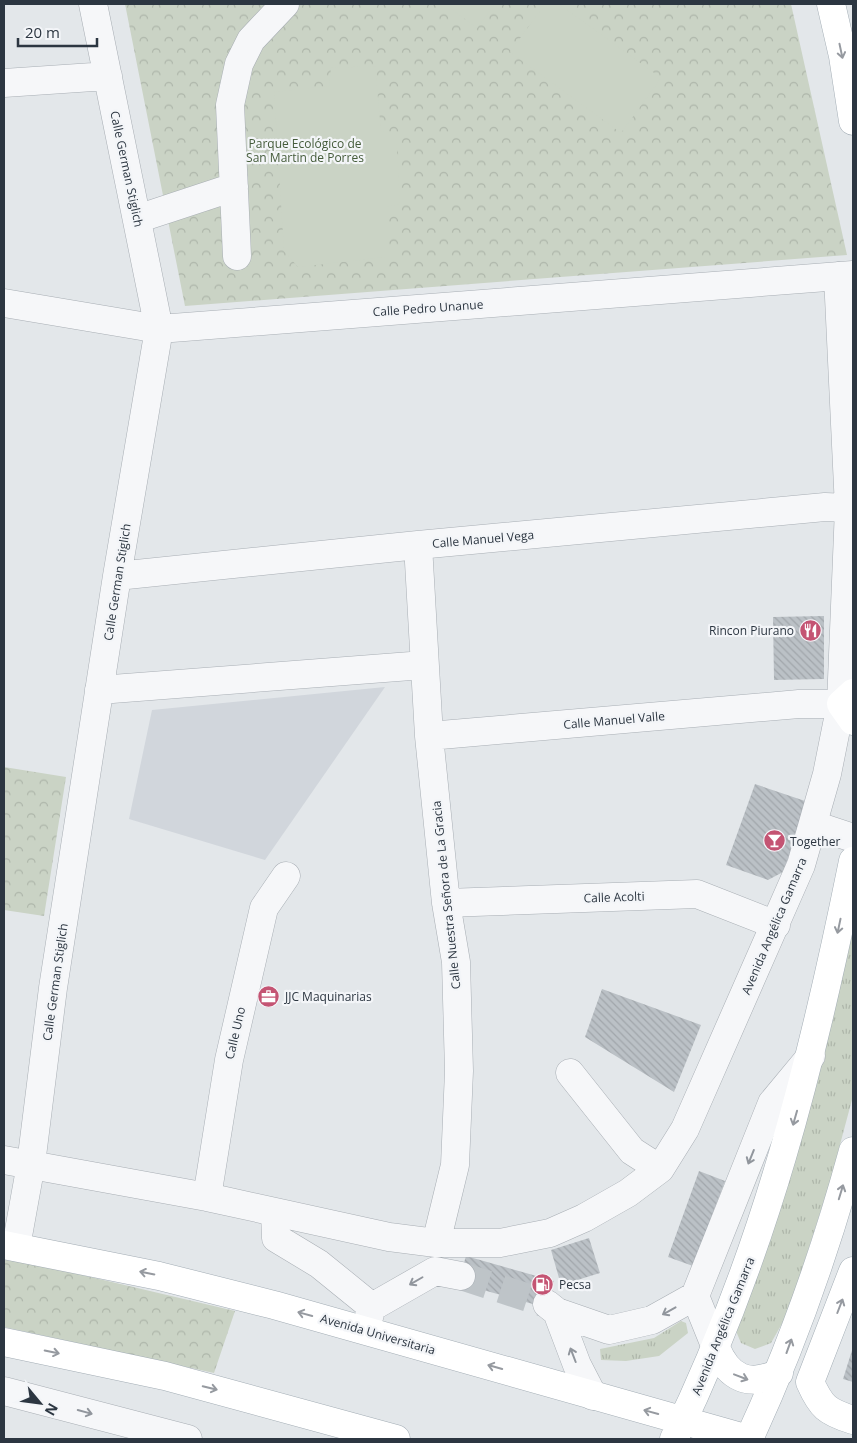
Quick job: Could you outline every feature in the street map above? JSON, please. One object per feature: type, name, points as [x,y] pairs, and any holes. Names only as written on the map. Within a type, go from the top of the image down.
[{"type":"main road","points":[[831,4],[843,56],[853,121]]},
{"type":"main road","name":"Avenida Angélica Gamarra","points":[[678,1430],[716,1348],[775,1184],[811,1056],[853,861]]},
{"type":"main road","points":[[749,1439],[779,1373],[818,1267],[853,1151]]},
{"type":"main road","name":"Avenida Universitaria","points":[[10,1246],[369,1318],[593,1396],[678,1430],[749,1439]]},
{"type":"main road","points":[[853,1272],[810,1382],[818,1400],[831,1413],[853,1420]]},
{"type":"main road","points":[[4,1342],[165,1376],[396,1439]]},
{"type":"main road","points":[[716,1348],[722,1363],[734,1374],[749,1380],[765,1380],[779,1373]]},
{"type":"street","name":"Calle German Stiglich","points":[[10,1246],[31,1164],[53,988],[117,576],[159,329],[93,4]]},
{"type":"street","points":[[237,256],[230,105],[239,64],[251,40],[285,4]]},
{"type":"street","points":[[4,83],[108,76]]},
{"type":"street","points":[[137,219],[234,187]]},
{"type":"street","name":"Calle Pedro Unanue","points":[[4,303],[159,329],[846,275]]},
{"type":"street","name":"Avenida Angélica Gamarra","points":[[436,1243],[500,1242],[550,1233],[584,1218],[628,1193],[660,1169],[685,1129],[801,866],[827,774],[849,706],[846,275]]},
{"type":"street","name":"Calle Manuel Vega","points":[[117,576],[418,545],[825,507],[849,508]]},
{"type":"street","name":"Calle Nuestra Señora de La Gracia","points":[[418,545],[429,736],[446,903],[456,962],[460,1071],[454,1165],[436,1243]]},
{"type":"street","points":[[100,690],[424,665]]},
{"type":"street","name":"Calle Manuel Valle","points":[[429,736],[799,704],[849,706]]},
{"type":"street","points":[[814,825],[853,838]]},
{"type":"street","name":"Calle Uno","points":[[207,1197],[229,1060],[264,908],[286,876]]},
{"type":"street","name":"Calle Acolti","points":[[446,903],[697,894],[776,925]]},
{"type":"street","points":[[593,1396],[552,1308],[608,1330],[652,1320],[695,1296],[772,1103],[811,1056]]},
{"type":"street","points":[[570,1073],[632,1150],[660,1169]]},
{"type":"street","points":[[4,1160],[207,1197],[389,1237],[436,1243]]},
{"type":"street","points":[[275,1212],[276,1238],[318,1264],[369,1318],[435,1270],[461,1276]]},
{"type":"street","points":[[695,1296],[716,1348]]},
{"type":"street","points":[[4,1390],[188,1439]]},
{"type":"shaded area","points":[[385,687],[265,860],[129,819],[152,710]]},
{"type":"green space","name":"Parque Ecológico de San Martin de Porres","points":[[125,4],[791,4],[847,255],[185,306]]},
{"type":"green space","points":[[445,4],[495,4],[477,28]]},
{"type":"green space","points":[[545,4],[559,4],[661,78],[621,133],[510,52]]},
{"type":"green space","points":[[375,66],[381,131],[396,132],[400,204],[386,207],[386,257],[298,267],[284,251],[274,92],[329,86],[331,68]]},
{"type":"green space","points":[[4,767],[66,777],[44,916],[4,910]]},
{"type":"green space","points":[[853,915],[853,1096],[830,1182],[788,1313],[771,1343],[755,1349],[741,1343],[736,1331]]},
{"type":"green space","points":[[4,1259],[48,1267],[235,1311],[214,1373],[4,1327]]},
{"type":"green space","points":[[681,1321],[686,1323],[688,1333],[659,1356],[626,1361],[601,1360],[600,1349],[654,1338]]},
{"type":"building","points":[[824,616],[824,679],[774,680],[773,617]]},
{"type":"building","points":[[755,784],[808,802],[783,872],[768,880],[726,865]]},
{"type":"building","points":[[602,989],[701,1025],[674,1092],[585,1037]]},
{"type":"building","points":[[699,1171],[725,1181],[693,1266],[668,1257]]},
{"type":"building","points":[[589,1238],[600,1273],[561,1285],[551,1250]]},
{"type":"building","points":[[466,1256],[554,1281],[547,1308],[458,1283]]},
{"type":"building","points":[[853,1347],[853,1382],[843,1379]]},
{"type":"tunnel","points":[[461,1276],[547,1304]]},
{"type":"place","name":"Rincon Piurano","points":[[810,630]]},
{"type":"place","name":"Together","points":[[774,841]]},
{"type":"place","name":"JJC Maquinarias","points":[[269,996]]},
{"type":"place","name":"Pecsa","points":[[543,1284]]}]
